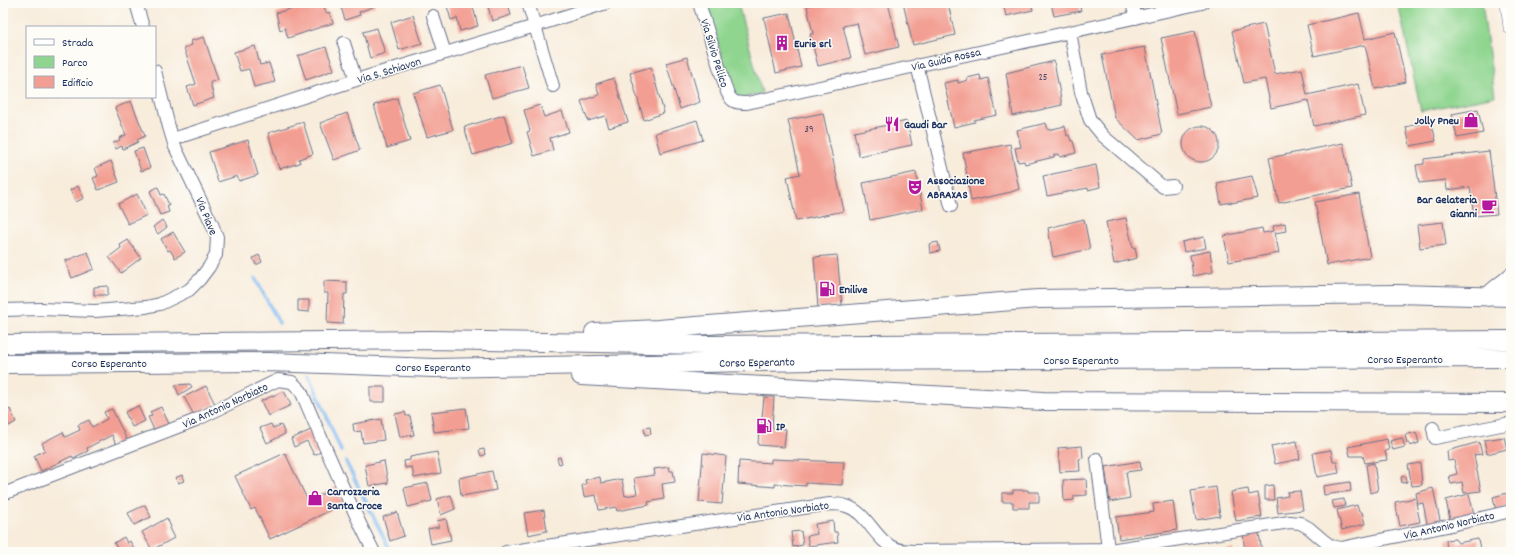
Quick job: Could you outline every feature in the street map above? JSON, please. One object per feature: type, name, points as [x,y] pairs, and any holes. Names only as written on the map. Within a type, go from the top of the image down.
[{"type":"highway","points":[[1488,297],[1493,291],[1501,287],[1511,278]]},
{"type":"highway","points":[[432,340],[658,329],[1038,299],[1396,294],[1511,297]]},
{"type":"highway","name":"Corso Esperanto","points":[[3,344],[432,340],[705,345],[1511,340]]},
{"type":"highway","name":"Corso Esperanto","points":[[3,364],[269,362],[434,368],[813,361],[1511,358]]},
{"type":"highway","points":[[434,368],[1043,401],[1511,403]]},
{"type":"main road","points":[[1508,3],[1511,27]]},
{"type":"street","points":[[136,3],[143,26]]},
{"type":"street","points":[[528,3],[553,86]]},
{"type":"street","name":"Via S. Schiavon","points":[[173,139],[356,80],[606,3]]},
{"type":"street","name":"Via Silvio Pellico","points":[[699,3],[730,99],[737,103],[757,101]]},
{"type":"street","points":[[1132,3],[1136,18]]},
{"type":"street","name":"Via Guido Rossa","points":[[757,101],[1202,3]]},
{"type":"street","points":[[433,16],[445,53]]},
{"type":"street","points":[[1070,32],[1081,92],[1090,120],[1103,136],[1145,173],[1163,187],[1173,186]]},
{"type":"street","points":[[344,43],[356,80]]},
{"type":"street","points":[[917,65],[951,206]]},
{"type":"street","name":"Via Piave","points":[[3,310],[41,309],[95,311],[146,307],[160,304],[176,298],[189,290],[200,279],[216,255],[216,237],[212,224],[180,159],[173,139],[156,75]]},
{"type":"street","name":"Via Antonio Norbiato","points":[[3,494],[196,420],[278,380],[292,382],[301,391],[341,484],[374,552]]},
{"type":"street","points":[[1433,428],[1435,438],[1487,429],[1511,423]]},
{"type":"street","points":[[1097,459],[1108,549]]},
{"type":"street","name":"Via Antonio Norbiato","points":[[506,552],[830,504],[846,506],[860,514],[877,534],[897,549],[913,551],[1108,549],[1290,522],[1309,528],[1331,546],[1341,548],[1511,511]]},
{"type":"green space","points":[[706,3],[743,3],[738,4],[762,93],[741,98],[733,94]]},
{"type":"green space","points":[[1398,3],[1482,3],[1495,96],[1421,111]]},
{"type":"building","points":[[313,3],[323,3],[326,13],[329,12],[333,23],[288,38],[285,28],[280,30],[276,13]]},
{"type":"building","points":[[374,3],[375,6],[359,12],[360,15],[345,20],[340,4]]},
{"type":"building","points":[[457,3],[472,3],[478,26],[460,31],[457,18],[451,20],[447,6]]},
{"type":"building","points":[[487,3],[508,3],[511,15],[492,21]]},
{"type":"building","points":[[819,3],[888,3],[899,47],[865,55],[857,23],[843,26],[851,58],[818,66],[810,34],[813,34],[807,6]]},
{"type":"building","points":[[903,3],[948,3],[955,35],[913,45]]},
{"type":"building","points":[[1003,3],[1031,3],[1033,10],[1006,16]]},
{"type":"building","points":[[1051,3],[1079,3],[1081,11],[1054,16]]},
{"type":"building","name":"Euris srl","points":[[789,13],[801,67],[776,73],[764,18]]},
{"type":"building","points":[[1359,13],[1365,39],[1395,32],[1406,82],[1375,89],[1365,45],[1314,56],[1307,25]]},
{"type":"building","points":[[413,15],[422,43],[399,50],[391,22]]},
{"type":"building","points":[[1264,24],[1275,74],[1302,69],[1307,95],[1358,84],[1365,115],[1314,126],[1308,100],[1271,108],[1265,79],[1244,83],[1232,31]]},
{"type":"building","points":[[377,28],[385,53],[370,58],[363,32]]},
{"type":"building","points":[[1195,31],[1211,107],[1177,114],[1161,38]]},
{"type":"building","points":[[204,37],[218,80],[210,82],[214,98],[193,105],[187,87],[196,84],[184,48],[192,45],[191,41]]},
{"type":"building","points":[[255,46],[260,65],[269,63],[275,82],[254,87],[249,69],[240,71],[234,52]]},
{"type":"building","points":[[326,47],[334,70],[306,80],[298,56]]},
{"type":"building","points":[[1145,47],[1162,134],[1138,140],[1115,118],[1102,55]]},
{"type":"building","points":[[687,57],[700,102],[680,109],[666,63]]},
{"type":"building","points":[[1054,61],[1062,105],[1013,116],[1006,73]]},
{"type":"building","points":[[522,65],[529,88],[492,98],[485,75]]},
{"type":"building","points":[[651,67],[664,113],[644,120],[630,73]]},
{"type":"building","points":[[980,75],[981,80],[988,78],[997,115],[974,120],[975,122],[954,127],[944,83],[958,80],[958,83],[968,80],[967,78]]},
{"type":"building","points":[[614,78],[628,122],[609,128],[605,116],[588,121],[581,101],[599,95],[596,84]]},
{"type":"building","points":[[440,85],[453,130],[427,137],[413,93]]},
{"type":"building","points":[[397,98],[410,141],[387,148],[374,105]]},
{"type":"building","points":[[131,101],[145,136],[137,140],[138,142],[123,149],[122,146],[116,149],[113,143],[126,135],[115,108]]},
{"type":"building","points":[[540,105],[544,117],[562,111],[569,132],[550,138],[553,150],[534,156],[527,132],[530,131],[524,110]]},
{"type":"building","points":[[1478,109],[1483,133],[1457,138],[1452,114]]},
{"type":"building","points":[[347,113],[360,150],[334,160],[320,123]]},
{"type":"building","points":[[823,113],[844,211],[796,221],[787,177],[800,174],[788,120]]},
{"type":"building","points":[[504,115],[513,143],[473,155],[464,127]]},
{"type":"building","points":[[697,120],[703,140],[660,153],[655,133]]},
{"type":"building","points":[[907,121],[912,145],[859,156],[854,132]]},
{"type":"building","points":[[1431,121],[1436,141],[1410,146],[1406,127]]},
{"type":"building","points":[[303,122],[313,154],[299,159],[300,163],[279,169],[268,133]]},
{"type":"building","points":[[1046,123],[1048,130],[1065,126],[1067,136],[1069,135],[1071,141],[1073,141],[1076,153],[1060,157],[1059,154],[1054,155],[1054,157],[1025,164],[1024,161],[1018,162],[1015,148],[1021,147],[1017,130]]},
{"type":"building","points":[[1201,126],[1211,129],[1216,134],[1219,144],[1216,154],[1211,159],[1201,162],[1191,159],[1186,154],[1183,144],[1186,134],[1191,129]]},
{"type":"building","points":[[248,140],[258,175],[239,181],[237,176],[218,182],[209,152]]},
{"type":"building","points":[[1343,143],[1352,188],[1279,203],[1269,158]]},
{"type":"building","points":[[1010,144],[1019,189],[971,201],[963,153]]},
{"type":"building","points":[[143,148],[150,168],[141,171],[134,151]]},
{"type":"building","points":[[1489,151],[1497,214],[1474,216],[1470,187],[1447,190],[1446,180],[1419,183],[1416,165],[1424,164],[1424,159]]},
{"type":"building","points":[[111,161],[119,182],[98,190],[93,178],[98,176],[95,168]]},
{"type":"building","points":[[1096,165],[1100,187],[1047,196],[1043,176]]},
{"type":"building","points":[[916,172],[923,209],[870,220],[863,183]]},
{"type":"building","points":[[1252,176],[1258,198],[1221,204],[1217,183]]},
{"type":"building","points":[[78,186],[84,198],[76,202],[70,190]]},
{"type":"building","points":[[158,187],[161,195],[164,194],[169,205],[167,206],[169,212],[160,215],[150,191]]},
{"type":"building","points":[[137,194],[147,215],[128,224],[118,204]]},
{"type":"building","points":[[1359,194],[1370,257],[1327,265],[1315,202]]},
{"type":"building","points":[[1126,218],[1133,248],[1135,247],[1137,258],[1114,264],[1106,222]]},
{"type":"building","points":[[1084,219],[1090,249],[1053,257],[1048,228]]},
{"type":"building","points":[[162,220],[167,227],[158,234],[153,227]]},
{"type":"building","points":[[1443,222],[1446,245],[1420,248],[1417,225]]},
{"type":"building","points":[[1285,223],[1286,231],[1275,233],[1279,253],[1229,262],[1224,236],[1262,228],[1263,233],[1274,231],[1273,226]]},
{"type":"building","points":[[173,232],[185,252],[175,258],[170,250],[168,251],[161,239]]},
{"type":"building","points":[[1204,237],[1206,248],[1184,252],[1182,242]]},
{"type":"building","points":[[128,240],[141,258],[121,273],[109,257],[121,248],[120,245]]},
{"type":"building","points":[[938,242],[940,251],[930,253],[929,244]]},
{"type":"building","points":[[1210,251],[1213,272],[1193,276],[1190,255]]},
{"type":"building","points":[[88,252],[94,269],[72,278],[65,261]]},
{"type":"building","points":[[259,255],[262,262],[256,265],[253,258]]},
{"type":"building","points":[[837,255],[842,305],[818,308],[814,257]]},
{"type":"building","points":[[324,281],[347,282],[347,294],[344,294],[343,324],[327,323],[328,293],[324,293]]},
{"type":"building","points":[[108,286],[108,295],[94,295],[94,287]]},
{"type":"building","points":[[298,300],[309,300],[309,312],[298,311]]},
{"type":"building","points":[[190,384],[192,387],[179,395],[175,385]]},
{"type":"building","points":[[206,386],[215,404],[194,415],[184,397]]},
{"type":"building","points":[[370,387],[385,387],[385,402],[370,402]]},
{"type":"building","points":[[284,391],[291,405],[268,416],[261,401]]},
{"type":"building","points":[[764,397],[774,397],[772,428],[786,429],[784,447],[758,445]]},
{"type":"building","points":[[138,406],[145,421],[132,427],[125,412]]},
{"type":"building","points":[[161,407],[170,426],[159,431],[157,428],[154,430],[148,417],[152,416],[150,412]]},
{"type":"building","points":[[466,408],[469,428],[434,432],[431,412]]},
{"type":"building","points":[[10,409],[16,422],[3,429],[3,413]]},
{"type":"building","points":[[112,409],[129,444],[116,445],[112,435],[87,448],[88,451],[73,458],[72,456],[41,471],[34,456],[45,450],[42,443],[63,432],[65,437],[80,430],[78,425],[89,420],[92,427],[107,419],[104,412]]},
{"type":"building","points":[[405,412],[406,416],[410,416],[414,435],[400,437],[395,414]]},
{"type":"building","points":[[381,419],[384,440],[363,443],[361,431],[354,432],[353,424]]},
{"type":"building","points":[[271,424],[273,428],[281,425],[285,434],[267,443],[260,428]]},
{"type":"building","points":[[650,427],[651,434],[645,435],[644,428]]},
{"type":"building","points":[[313,429],[323,451],[314,455],[307,441],[294,447],[291,439]]},
{"type":"building","points":[[1416,432],[1419,443],[1410,446],[1409,443],[1407,443],[1405,435]]},
{"type":"building","points":[[1504,437],[1507,449],[1487,454],[1484,440]]},
{"type":"building","points":[[1402,438],[1405,447],[1393,450],[1390,441]]},
{"type":"building","points":[[1387,439],[1389,450],[1385,451],[1387,460],[1365,463],[1363,456],[1350,456],[1348,447]]},
{"type":"building","points":[[1297,441],[1300,459],[1275,464],[1271,446]]},
{"type":"building","points":[[1479,442],[1482,454],[1474,455],[1481,491],[1464,493],[1462,482],[1451,484],[1449,476],[1457,474],[1454,460],[1448,461],[1447,451]]},
{"type":"building","points":[[1082,446],[1083,458],[1079,459],[1080,471],[1060,472],[1058,448]]},
{"type":"building","points":[[484,449],[485,455],[481,456],[479,450]]},
{"type":"building","points":[[1331,450],[1333,462],[1337,462],[1339,473],[1317,477],[1313,453]]},
{"type":"building","points":[[437,452],[441,473],[414,478],[412,467],[405,468],[404,461],[410,460],[410,457]]},
{"type":"building","points":[[285,453],[308,501],[336,487],[344,504],[270,539],[255,508],[251,510],[235,476]]},
{"type":"building","points":[[703,453],[726,456],[722,504],[699,502]]},
{"type":"building","points":[[560,457],[562,463],[559,464],[557,458]]},
{"type":"building","points":[[771,459],[844,462],[842,485],[806,483],[806,486],[775,484],[775,487],[738,484],[739,461],[771,463]]},
{"type":"building","points":[[384,461],[388,483],[369,486],[365,465]]},
{"type":"building","points":[[1140,461],[1141,470],[1126,472],[1130,498],[1110,502],[1105,467]]},
{"type":"building","points":[[1374,463],[1378,491],[1370,493],[1366,465]]},
{"type":"building","points":[[1420,463],[1422,485],[1412,486],[1408,465]]},
{"type":"building","points":[[669,467],[670,471],[673,471],[675,482],[662,484],[664,499],[648,502],[649,505],[617,511],[616,507],[599,510],[596,495],[584,497],[582,485],[586,484],[585,480],[600,477],[601,483],[622,479],[625,496],[637,494],[634,478],[655,475],[654,469]]},
{"type":"building","points":[[492,471],[496,490],[461,496],[459,478]]},
{"type":"building","points":[[182,475],[184,481],[178,483],[175,478]]},
{"type":"building","points":[[1406,476],[1407,482],[1402,483],[1401,477]]},
{"type":"building","points":[[1086,479],[1087,495],[1074,496],[1074,500],[1064,501],[1063,480]]},
{"type":"building","points":[[1350,482],[1351,491],[1324,495],[1323,486]]},
{"type":"building","points":[[428,483],[432,501],[408,507],[404,488]]},
{"type":"building","points":[[1273,485],[1274,500],[1265,500],[1265,486]]},
{"type":"building","points":[[1216,487],[1220,516],[1196,520],[1191,491]]},
{"type":"building","points":[[1433,488],[1441,525],[1428,528],[1423,503],[1418,504],[1416,493]]},
{"type":"building","points":[[1248,489],[1249,495],[1258,493],[1262,517],[1236,521],[1231,492]]},
{"type":"building","points":[[1013,490],[1039,492],[1039,502],[1029,502],[1029,508],[1013,508],[1013,502],[1002,502],[1002,493],[1013,493]]},
{"type":"building","points":[[1300,491],[1303,510],[1278,513],[1276,498],[1288,496],[1287,492]]},
{"type":"building","points":[[1511,492],[1511,506],[1496,511],[1493,497]]},
{"type":"building","points":[[1469,494],[1474,514],[1450,520],[1446,500]]},
{"type":"building","points":[[451,495],[455,509],[441,515],[437,499]]},
{"type":"building","points":[[1415,498],[1420,522],[1400,526],[1395,502]]},
{"type":"building","points":[[1344,499],[1345,506],[1334,508],[1332,501]]},
{"type":"building","points":[[1173,501],[1177,530],[1119,539],[1116,517],[1154,512],[1153,504]]},
{"type":"building","points":[[145,505],[151,517],[134,525],[128,513]]},
{"type":"building","points":[[1357,505],[1359,512],[1362,512],[1365,524],[1342,530],[1337,510]]},
{"type":"building","points":[[544,510],[547,531],[528,535],[524,513]]},
{"type":"building","points":[[397,512],[404,536],[390,541],[383,517]]},
{"type":"building","points":[[167,518],[171,527],[169,528],[174,538],[152,550],[142,532]]},
{"type":"building","points":[[446,519],[451,540],[431,544],[428,529],[439,527],[437,521]]},
{"type":"building","points":[[833,521],[834,532],[837,532],[838,542],[809,546],[807,536],[817,534],[815,524]]},
{"type":"building","points":[[1509,523],[1511,523],[1511,539],[1509,529]]},
{"type":"building","points":[[801,531],[803,545],[793,547],[791,532]]},
{"type":"building","points":[[1259,533],[1262,552],[1245,552],[1243,534]]},
{"type":"building","points":[[124,537],[127,543],[130,541],[136,552],[112,551],[117,548],[114,543]]},
{"type":"building","points":[[1455,539],[1458,543],[1478,539],[1480,549],[1475,552],[1447,552],[1446,540]]},
{"type":"building","points":[[841,547],[842,552],[819,552],[819,551]]},
{"type":"building","points":[[1233,549],[1233,552],[1216,552],[1216,551]]},
{"type":"waterway","points":[[255,278],[279,323]]},
{"type":"waterway","points":[[309,374],[341,451]]},
{"type":"waterway","points":[[346,462],[391,552]]},
{"type":"place","name":"Euris srl","points":[[782,43]]},
{"type":"place","name":"Jolly Pneu","points":[[1471,120]]},
{"type":"place","name":"Gaudi Bar","points":[[892,124]]},
{"type":"place","name":"Associazione ABRAXAS","points":[[915,187]]},
{"type":"place","name":"Bar Gelateria Gianni","points":[[1489,206]]},
{"type":"place","name":"Enilive","points":[[827,289]]},
{"type":"place","name":"IP","points":[[764,426]]},
{"type":"place","name":"Carrozzeria Santa Croce","points":[[315,498]]}]
